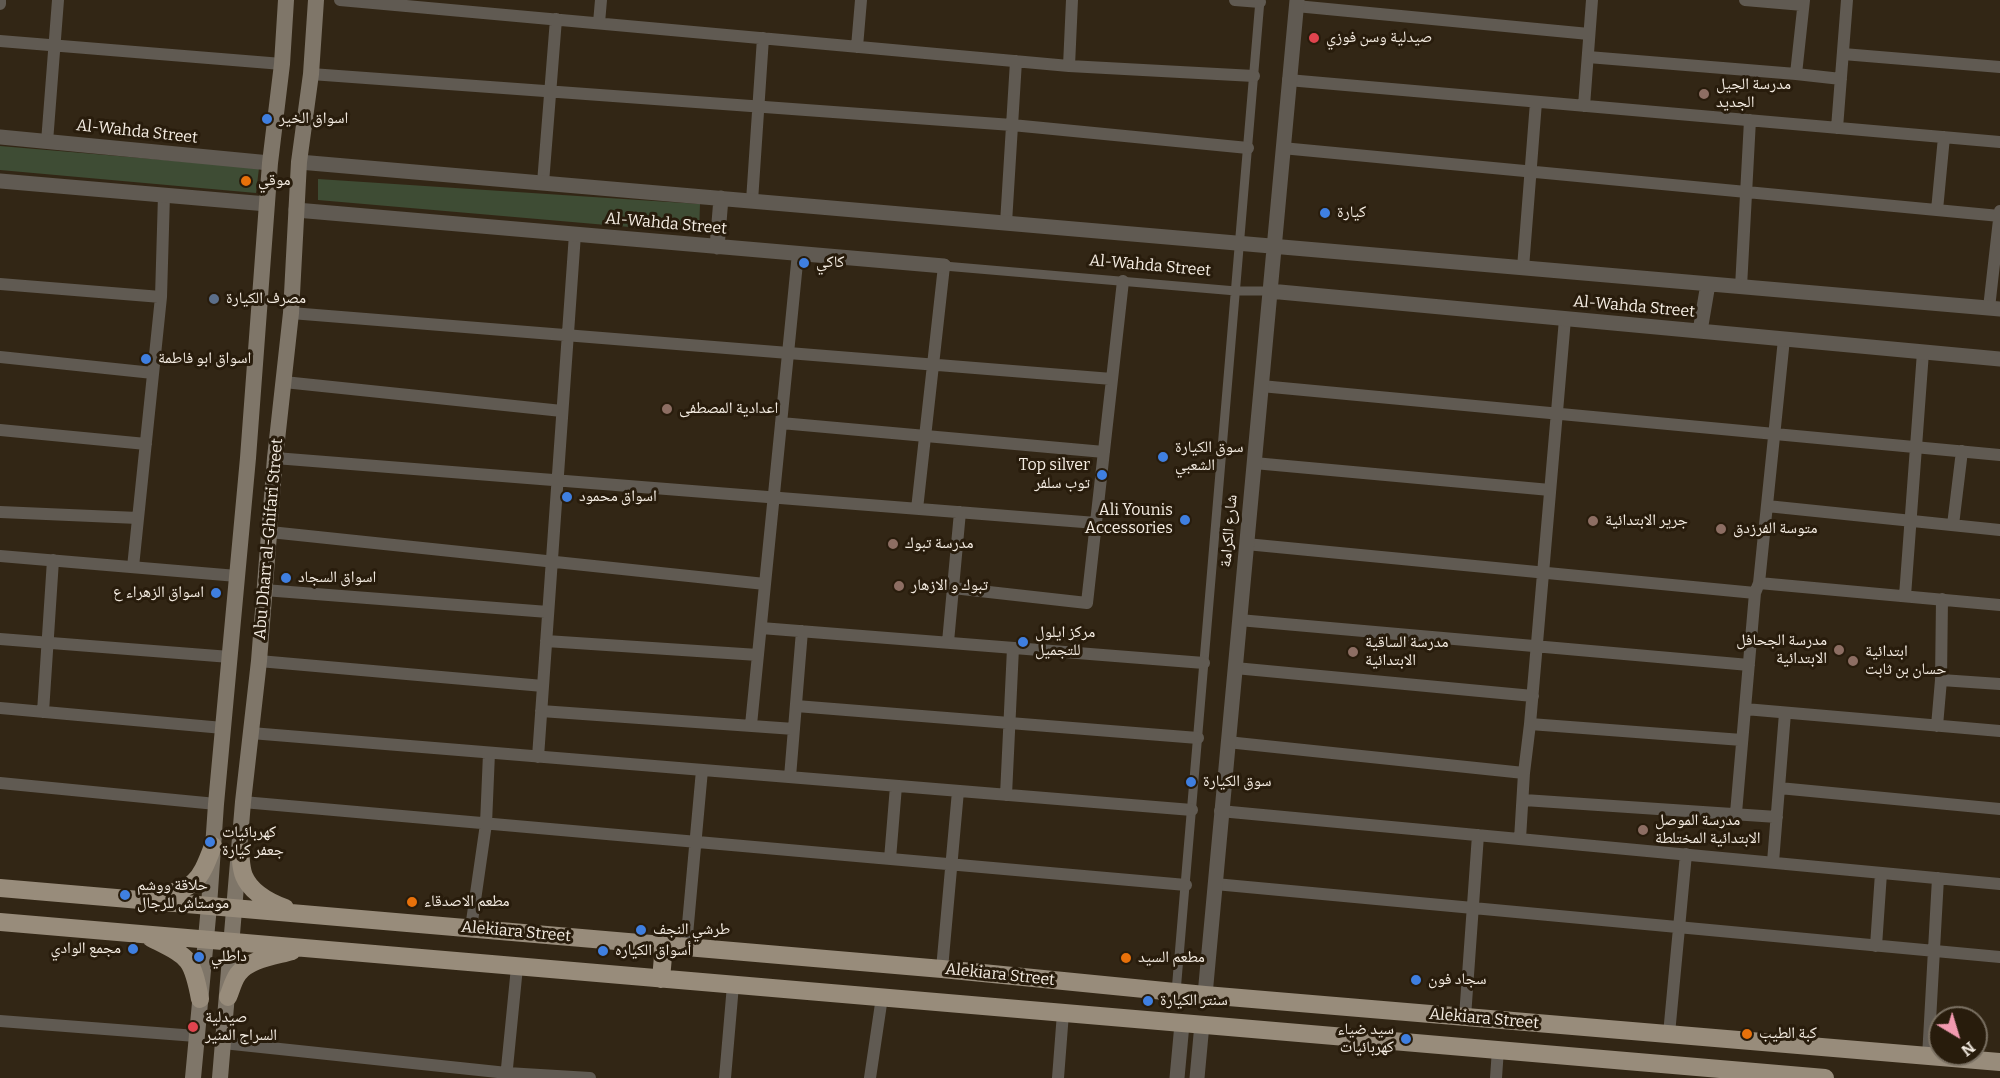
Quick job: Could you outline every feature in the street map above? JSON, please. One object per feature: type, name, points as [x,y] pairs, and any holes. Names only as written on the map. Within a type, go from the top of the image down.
[{"type":"main road","name":"Abu Dharr al-Ghifari Street","points":[[193,1078],[248,458],[270,163],[282,64],[286,0]]},
{"type":"main road","name":"Abu Dharr al-Ghifari Street","points":[[220,1078],[243,802],[259,662],[291,313],[299,162],[312,74],[316,0]]},
{"type":"main road","points":[[233,624],[261,626]]},
{"type":"main road","points":[[146,901],[183,889],[195,882],[204,871],[213,846]]},
{"type":"main road","points":[[240,852],[244,876],[251,886],[267,900],[298,914]]},
{"type":"main road","name":"Alekiara Street","points":[[0,888],[686,946],[1205,995],[1928,1057]]},
{"type":"main road","name":"Alekiara Street","points":[[0,922],[1064,1012],[1182,1024],[1641,1061],[1712,1073],[1824,1078]]},
{"type":"main road","points":[[144,935],[185,956],[191,966],[200,999]]},
{"type":"main road","points":[[661,979],[664,945]]},
{"type":"main road","points":[[228,997],[237,975],[247,966],[303,948]]},
{"type":"main road","points":[[1641,1061],[1643,1032]]},
{"type":"street","points":[[46,142],[58,0]]},
{"type":"street","points":[[340,0],[1069,66],[1254,76]]},
{"type":"street","points":[[599,23],[601,0]]},
{"type":"street","points":[[857,47],[861,0]]},
{"type":"street","points":[[1069,66],[1072,0]]},
{"type":"street","points":[[1235,0],[1260,1]]},
{"type":"street","points":[[1584,106],[1592,0]]},
{"type":"street","points":[[1745,0],[1804,2],[1796,74]]},
{"type":"street","points":[[1837,128],[1847,0]]},
{"type":"street","name":"شارع الكرامة","points":[[1176,992],[1260,1]]},
{"type":"street","points":[[1297,3],[1589,34]]},
{"type":"street","name":"شارع الكرامة","points":[[1205,995],[1220,811],[1297,3]]},
{"type":"street","points":[[543,183],[556,19]]},
{"type":"street","points":[[752,201],[763,38]]},
{"type":"street","points":[[0,41],[282,64]]},
{"type":"street","points":[[1843,54],[2000,67]]},
{"type":"street","points":[[1587,57],[1841,79]]},
{"type":"street","points":[[1006,223],[1016,61]]},
{"type":"street","points":[[312,74],[1012,125],[1248,148]]},
{"type":"street","points":[[1288,80],[2000,142]]},
{"type":"street","points":[[1523,268],[1536,102]]},
{"type":"street","points":[[1741,286],[1750,120]]},
{"type":"street","name":"Al-Wahda Street","points":[[0,137],[270,163]]},
{"type":"street","points":[[1937,210],[1944,137]]},
{"type":"street","points":[[1282,148],[2000,216]]},
{"type":"street","name":"Al-Wahda Street","points":[[299,162],[1994,308]]},
{"type":"street","points":[[0,181],[267,204]]},
{"type":"street","points":[[133,567],[161,297],[164,195]]},
{"type":"street","points":[[717,246],[721,198]]},
{"type":"street","name":"Al-Wahda Street","points":[[296,210],[1236,291],[1269,291],[2000,360]]},
{"type":"street","points":[[1994,308],[2000,211]]},
{"type":"street","points":[[538,757],[575,234]]},
{"type":"street","points":[[751,725],[798,253]]},
{"type":"street","points":[[917,509],[945,266]]},
{"type":"street","points":[[953,588],[1088,603],[1123,281]]},
{"type":"street","points":[[0,284],[161,297]]},
{"type":"street","points":[[1700,332],[1708,284]]},
{"type":"street","points":[[291,313],[1112,379]]},
{"type":"street","points":[[1520,839],[1565,319]]},
{"type":"street","points":[[1736,813],[1749,665],[1784,339]]},
{"type":"street","points":[[1905,596],[1923,352]]},
{"type":"street","points":[[0,357],[153,373]]},
{"type":"street","points":[[284,382],[562,411]]},
{"type":"street","points":[[1261,386],[2000,455]]},
{"type":"street","points":[[781,423],[1104,452]]},
{"type":"street","points":[[0,430],[146,444]]},
{"type":"street","points":[[1953,525],[1962,451]]},
{"type":"street","points":[[276,458],[1096,523]]},
{"type":"street","points":[[1254,463],[1550,490]]},
{"type":"street","points":[[1767,506],[2000,530]]},
{"type":"street","points":[[0,512],[138,518]]},
{"type":"street","points":[[948,642],[960,512]]},
{"type":"street","points":[[270,532],[765,584]]},
{"type":"street","points":[[1246,544],[1543,573],[1905,596],[2000,605]]},
{"type":"street","points":[[0,556],[237,576]]},
{"type":"street","points":[[43,712],[53,560]]},
{"type":"street","points":[[264,590],[548,612]]},
{"type":"street","points":[[1937,726],[1941,680],[1942,599]]},
{"type":"street","points":[[1239,620],[1749,665]]},
{"type":"street","points":[[761,628],[1204,663]]},
{"type":"street","points":[[790,777],[802,631]]},
{"type":"street","points":[[0,639],[230,657]]},
{"type":"street","points":[[546,641],[758,655]]},
{"type":"street","points":[[1006,795],[1013,648]]},
{"type":"street","points":[[259,662],[543,686]]},
{"type":"street","points":[[1235,668],[1533,696]]},
{"type":"street","points":[[1941,680],[2000,684]]},
{"type":"street","points":[[796,706],[1198,738]]},
{"type":"street","points":[[0,708],[223,728]]},
{"type":"street","points":[[1745,709],[2000,731]]},
{"type":"street","points":[[541,711],[794,729]]},
{"type":"street","points":[[1773,862],[1785,713]]},
{"type":"street","points":[[1530,724],[1742,740]]},
{"type":"street","points":[[251,733],[1192,810]]},
{"type":"street","points":[[1227,742],[1524,772]]},
{"type":"street","points":[[471,928],[486,824],[489,753]]},
{"type":"street","points":[[686,946],[702,770]]},
{"type":"street","points":[[0,783],[216,804]]},
{"type":"street","points":[[891,859],[896,786]]},
{"type":"street","points":[[1779,788],[2000,809]]},
{"type":"street","points":[[942,969],[958,791]]},
{"type":"street","points":[[1524,800],[1777,817]]},
{"type":"street","points":[[243,802],[1186,885]]},
{"type":"street","points":[[1220,811],[2000,884]]},
{"type":"street","points":[[1465,1017],[1478,835]]},
{"type":"street","points":[[1669,1034],[1686,854]]},
{"type":"street","points":[[1876,946],[1881,873]]},
{"type":"street","points":[[1930,1006],[1938,878]]},
{"type":"street","points":[[1215,884],[2000,957]]},
{"type":"street","points":[[507,1076],[517,967]]},
{"type":"street","points":[[725,1078],[734,985]]},
{"type":"street","points":[[870,1078],[882,997]]},
{"type":"street","points":[[1058,1078],[1064,1012]]},
{"type":"street","points":[[0,1021],[196,1036]]},
{"type":"street","points":[[1177,1078],[1182,1024]]},
{"type":"street","points":[[1197,1078],[1202,1024]]},
{"type":"street","points":[[223,1043],[507,1076],[590,1078]]},
{"type":"street","points":[[1496,1078],[1498,1049]]},
{"type":"green space","points":[[0,146],[259,168],[256,193],[0,170]]},
{"type":"green space","points":[[318,179],[700,204],[699,233],[318,200]]},
{"type":"place","name":"صيدلية وسن فوزي","points":[[1314,38]]},
{"type":"place","name":"مدرسة الجيل الجديد","points":[[1704,94]]},
{"type":"place","name":"اسواق الخير","points":[[267,119]]},
{"type":"place","name":"موقي","points":[[246,181]]},
{"type":"place","name":"كيارة","points":[[1325,213]]},
{"type":"place","name":"كاكي","points":[[804,263]]},
{"type":"place","name":"مصرف الكيارة","points":[[214,299]]},
{"type":"place","name":"اسواق ابو فاطمة","points":[[146,359]]},
{"type":"place","name":"اعدادية المصطفى","points":[[667,409]]},
{"type":"place","name":"سوق الكيارة الشعبي","points":[[1163,457]]},
{"type":"place","name":"Top silver توب سلفر","points":[[1102,475]]},
{"type":"place","name":"اسواق محمود","points":[[567,497]]},
{"type":"place","name":"Ali Younis Accessories","points":[[1185,520]]},
{"type":"place","name":"جرير الابتدائية","points":[[1593,521]]},
{"type":"place","name":"متوسة الفرزدق","points":[[1721,529]]},
{"type":"place","name":"مدرسة تبوك","points":[[893,544]]},
{"type":"place","name":"اسواق السجاد","points":[[286,578]]},
{"type":"place","name":"تبوك و الازهار","points":[[899,586]]},
{"type":"place","name":"اسواق الزهراء ع","points":[[216,593]]},
{"type":"place","name":"مركز ايلول للتجميل","points":[[1023,642]]},
{"type":"place","name":"مدرسة الجحافل الابتدائية","points":[[1839,650]]},
{"type":"place","name":"مدرسة الساقية الابتدائية","points":[[1353,652]]},
{"type":"place","name":"ابتدائية حسان بن ثابت","points":[[1853,661]]},
{"type":"place","name":"سوق الكيارة","points":[[1191,782]]},
{"type":"place","name":"مدرسة الموصل الابتدائية المختلطة","points":[[1643,830]]},
{"type":"place","name":"كهربائيات جعفر كيارة","points":[[210,842]]},
{"type":"place","name":"حلاقة ووشم موستاش للرجال","points":[[125,895]]},
{"type":"place","name":"مطعم الاصدقاء","points":[[412,902]]},
{"type":"place","name":"طرشي النجف","points":[[641,930]]},
{"type":"place","name":"مجمع الوادي","points":[[133,949]]},
{"type":"place","name":"أسواق الكياره","points":[[603,951]]},
{"type":"place","name":"داطلي","points":[[199,957]]},
{"type":"place","name":"مطعم السيد","points":[[1126,958]]},
{"type":"place","name":"سجاد فون","points":[[1416,980]]},
{"type":"place","name":"سنتر الكيارة","points":[[1148,1001]]},
{"type":"place","name":"صيدلية السراج المنير","points":[[193,1027]]},
{"type":"place","name":"كبة الطيب","points":[[1747,1034]]},
{"type":"place","name":"سيد ضياء كهربائيات","points":[[1406,1039]]}]
